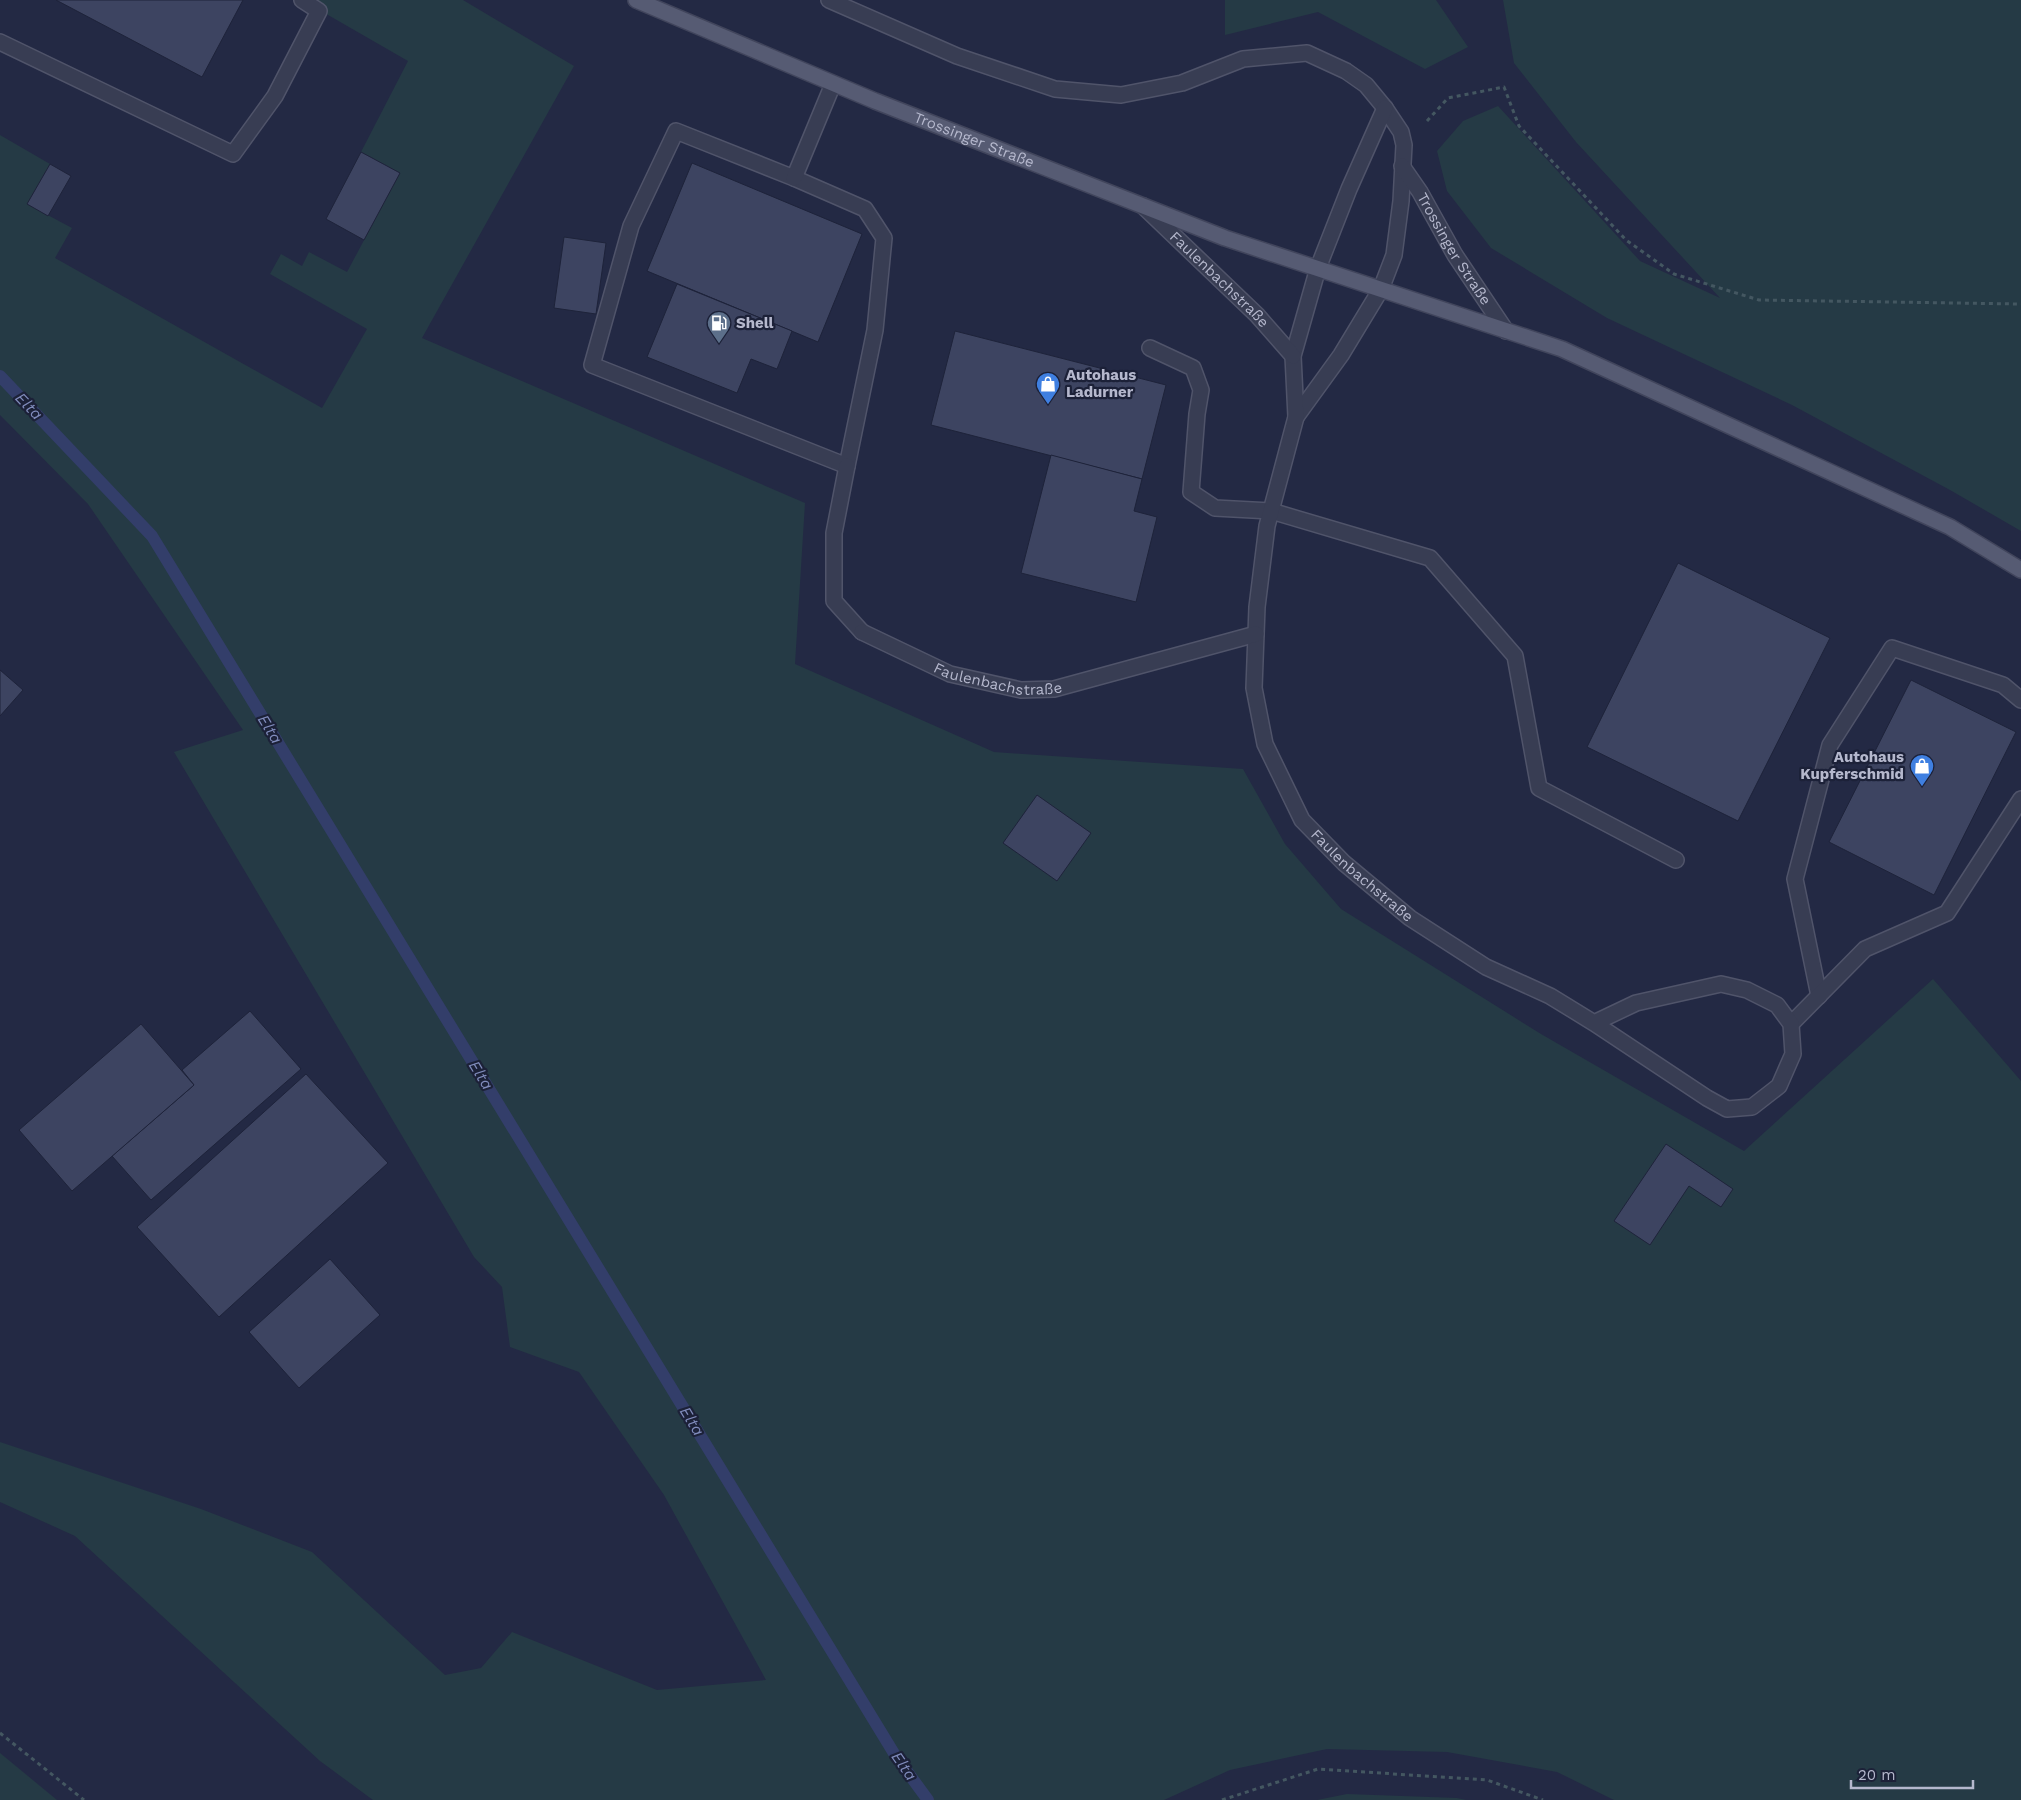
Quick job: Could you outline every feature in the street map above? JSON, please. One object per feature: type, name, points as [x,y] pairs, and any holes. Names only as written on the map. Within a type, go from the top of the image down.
[{"type":"main road","name":"Trossinger Straße","points":[[636,0],[874,102],[1225,238],[1562,349],[1950,527],[2021,570]]},
{"type":"street","points":[[0,42],[233,154],[275,96],[319,11],[302,0]]},
{"type":"street","name":"Trossinger Straße","points":[[829,0],[957,56],[1055,89],[1121,95],[1182,83],[1243,60],[1307,53],[1353,76],[1366,85],[1386,108],[1401,132],[1404,145],[1401,201],[1394,255],[1381,289]]},
{"type":"street","points":[[794,178],[833,84]]},
{"type":"street","points":[[1318,268],[1349,189],[1386,108]]},
{"type":"street","points":[[676,131],[794,178],[865,209],[884,238],[875,330],[847,466],[592,365],[631,226],[676,131]]},
{"type":"street","name":"Trossinger Straße","points":[[1402,166],[1420,192],[1455,255],[1506,331]]},
{"type":"street","name":"Faulenbachstraße","points":[[1144,206],[1257,315],[1293,356]]},
{"type":"street","name":"Faulenbachstraße","points":[[1318,268],[1293,356],[1296,416],[1267,526],[1257,607],[1254,688],[1265,744],[1302,820],[1344,862],[1410,918],[1486,967],[1550,996],[1727,1109],[1752,1107],[1779,1086],[1793,1054],[1791,1024]]},
{"type":"street","name":"Faulenbachstraße","points":[[1296,416],[1341,355],[1381,289]]},
{"type":"street","points":[[1150,348],[1193,368],[1201,390],[1197,414],[1191,492],[1215,508],[1271,511],[1430,558],[1515,656],[1539,788],[1676,860]]},
{"type":"street","name":"Faulenbachstraße","points":[[847,466],[834,533],[834,601],[862,632],[950,674],[1021,690],[1054,689],[1256,634]]},
{"type":"street","points":[[1819,996],[1795,879],[1830,745],[1892,648],[2003,685],[2021,700]]},
{"type":"street","points":[[1594,1023],[1636,1003],[1721,984],[1747,990],[1777,1005],[1791,1024],[1865,949],[1948,913],[2021,799]]},
{"type":"path","points":[[1404,145],[1448,98],[1504,87],[1518,126],[1626,240],[1674,274],[1759,300],[2021,304]]},
{"type":"path","points":[[0,1733],[84,1800]]},
{"type":"path","points":[[1222,1800],[1318,1769],[1487,1780],[1543,1800]]},
{"type":"shaded area","points":[[302,0],[463,0],[574,66],[422,338],[805,503],[795,664],[994,752],[1243,769],[1285,844],[1341,909],[1541,1034],[1744,1151],[1933,979],[2021,1081],[2021,1800],[1614,1800],[1557,1772],[1447,1752],[1327,1749],[1230,1770],[1164,1800],[373,1800],[320,1761],[75,1536],[0,1502],[0,1442],[201,1509],[312,1552],[445,1675],[481,1668],[512,1632],[657,1690],[766,1680],[664,1495],[579,1372],[510,1347],[502,1287],[474,1257],[174,752],[243,730],[88,504],[0,415],[0,135],[50,164],[27,204],[72,228],[55,258],[322,408],[367,329],[270,274],[281,254],[302,266],[309,252],[347,272],[400,173],[361,152],[408,61]]},
{"type":"shaded area","points":[[1225,0],[1436,0],[1468,47],[1425,69],[1318,12],[1225,35]]},
{"type":"shaded area","points":[[1503,0],[2021,0],[2021,531],[1950,490],[1792,405],[1607,318],[1491,248],[1447,191],[1437,151],[1463,121],[1498,106],[1640,261],[1720,298],[1576,142],[1514,63]]},
{"type":"shaded area","points":[[0,1753],[57,1800],[0,1800]]},
{"type":"shaded area","points":[[1347,1794],[1457,1798],[1466,1800],[1317,1800]]},
{"type":"building","points":[[56,0],[243,0],[202,77]]},
{"type":"building","points":[[361,152],[400,173],[364,240],[326,219]]},
{"type":"building","points":[[692,163],[862,234],[818,342],[647,271]]},
{"type":"building","points":[[50,164],[71,176],[48,216],[27,204]]},
{"type":"building","points":[[564,237],[606,243],[596,314],[554,308]]},
{"type":"building","name":"Shell","points":[[677,284],[792,331],[777,369],[751,359],[737,393],[647,357]]},
{"type":"building","name":"Autohaus Ladurner","points":[[955,331],[1166,385],[1142,479],[931,425]]},
{"type":"building","points":[[1051,455],[1142,479],[1134,511],[1157,517],[1136,602],[1021,573]]},
{"type":"building","points":[[1678,563],[1830,638],[1738,821],[1587,747]]},
{"type":"building","points":[[0,670],[23,690],[0,716]]},
{"type":"building","name":"Autohaus Kupferschmid","points":[[1911,680],[2016,732],[1934,895],[1829,842]]},
{"type":"building","points":[[1037,795],[1091,833],[1057,881],[1003,843]]},
{"type":"building","points":[[250,1011],[301,1069],[151,1200],[112,1156],[194,1085],[182,1070]]},
{"type":"building","points":[[141,1024],[194,1085],[72,1191],[19,1130]]},
{"type":"building","points":[[306,1074],[388,1163],[219,1317],[137,1227]]},
{"type":"building","points":[[1666,1144],[1733,1189],[1721,1207],[1689,1186],[1650,1245],[1614,1221]]},
{"type":"building","points":[[330,1259],[380,1315],[299,1388],[249,1332]]},
{"type":"waterway","name":"Elta","points":[[0,376],[152,536],[895,1755],[928,1800]]},
{"type":"place","name":"Shell","points":[[719,344]]},
{"type":"place","name":"Autohaus Ladurner","points":[[1048,405]]},
{"type":"place","name":"Autohaus Kupferschmid","points":[[1922,787]]}]
